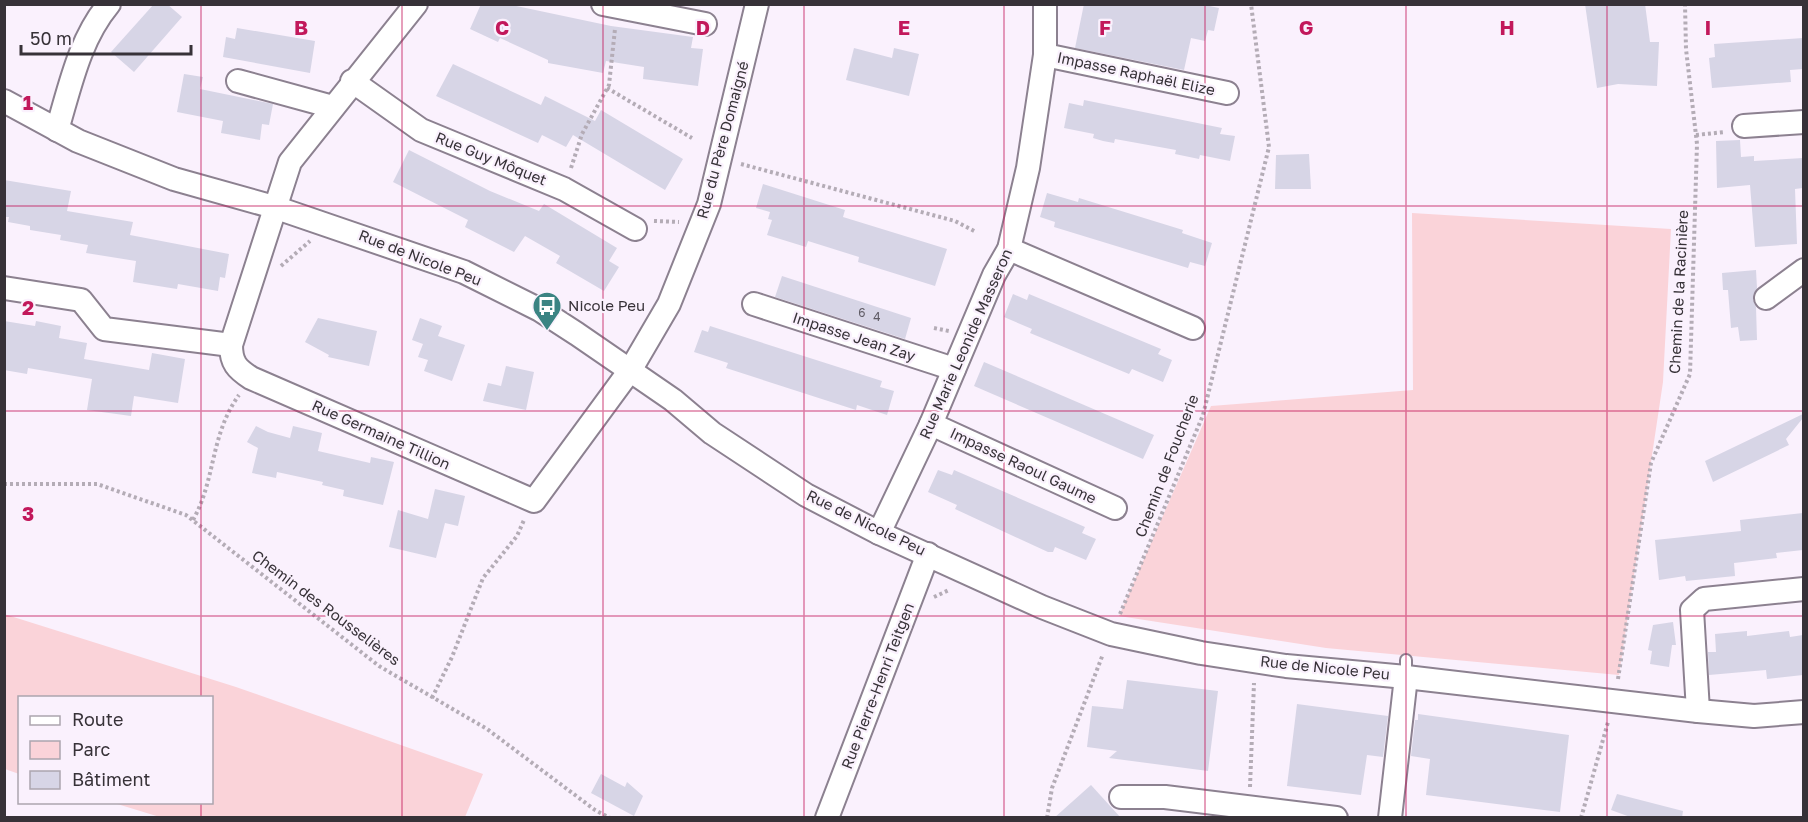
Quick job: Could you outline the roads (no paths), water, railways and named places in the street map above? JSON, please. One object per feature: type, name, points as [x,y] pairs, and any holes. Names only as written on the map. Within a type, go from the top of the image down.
[{"type":"street","points":[[4,288],[81,300],[104,328],[231,345],[290,162],[352,81],[416,4]]},
{"type":"street","name":"Rue du Père Domaigné","points":[[631,369],[669,304],[709,204],[757,4]]},
{"type":"street","name":"Rue Marie Leonide Masseron","points":[[879,533],[932,424],[994,275],[1009,249],[1028,168],[1045,55],[1045,4]]},
{"type":"street","points":[[57,130],[96,9]]},
{"type":"street","points":[[609,12],[705,24]]},
{"type":"street","name":"Impasse Raphaël Elize","points":[[1045,55],[1227,93]]},
{"type":"street","points":[[238,81],[333,107]]},
{"type":"street","name":"Rue Guy Môquet","points":[[352,81],[421,130],[564,189],[641,225]]},
{"type":"street","name":"Rue de Nicole Peu","points":[[4,101],[78,141],[174,179],[274,207],[464,272],[540,310],[631,369],[712,433],[806,495],[879,533],[1042,607],[1112,634],[1201,653],[1286,666],[1406,668],[1698,711],[1754,716],[1803,712]]},
{"type":"street","points":[[1744,126],[1803,122]]},
{"type":"street","points":[[1009,249],[1193,328]]},
{"type":"street","points":[[1766,298],[1803,270]]},
{"type":"street","name":"Impasse Jean Zay","points":[[754,304],[954,369]]},
{"type":"street","name":"Rue Germaine Tillion","points":[[231,345],[231,359],[238,370],[251,378],[534,501],[631,369]]},
{"type":"street","name":"Impasse Raoul Gaume","points":[[932,424],[1115,508]]},
{"type":"street","name":"Rue Pierre-Henri Teitgen","points":[[827,818],[928,554]]},
{"type":"street","points":[[1698,711],[1692,610],[1704,599],[1803,589]]},
{"type":"street","points":[[1390,818],[1406,668]]},
{"type":"street","points":[[1121,797],[1165,796],[1227,811],[1336,818]]},
{"type":"place","name":"Nicole Peu","points":[[547,332]]}]
